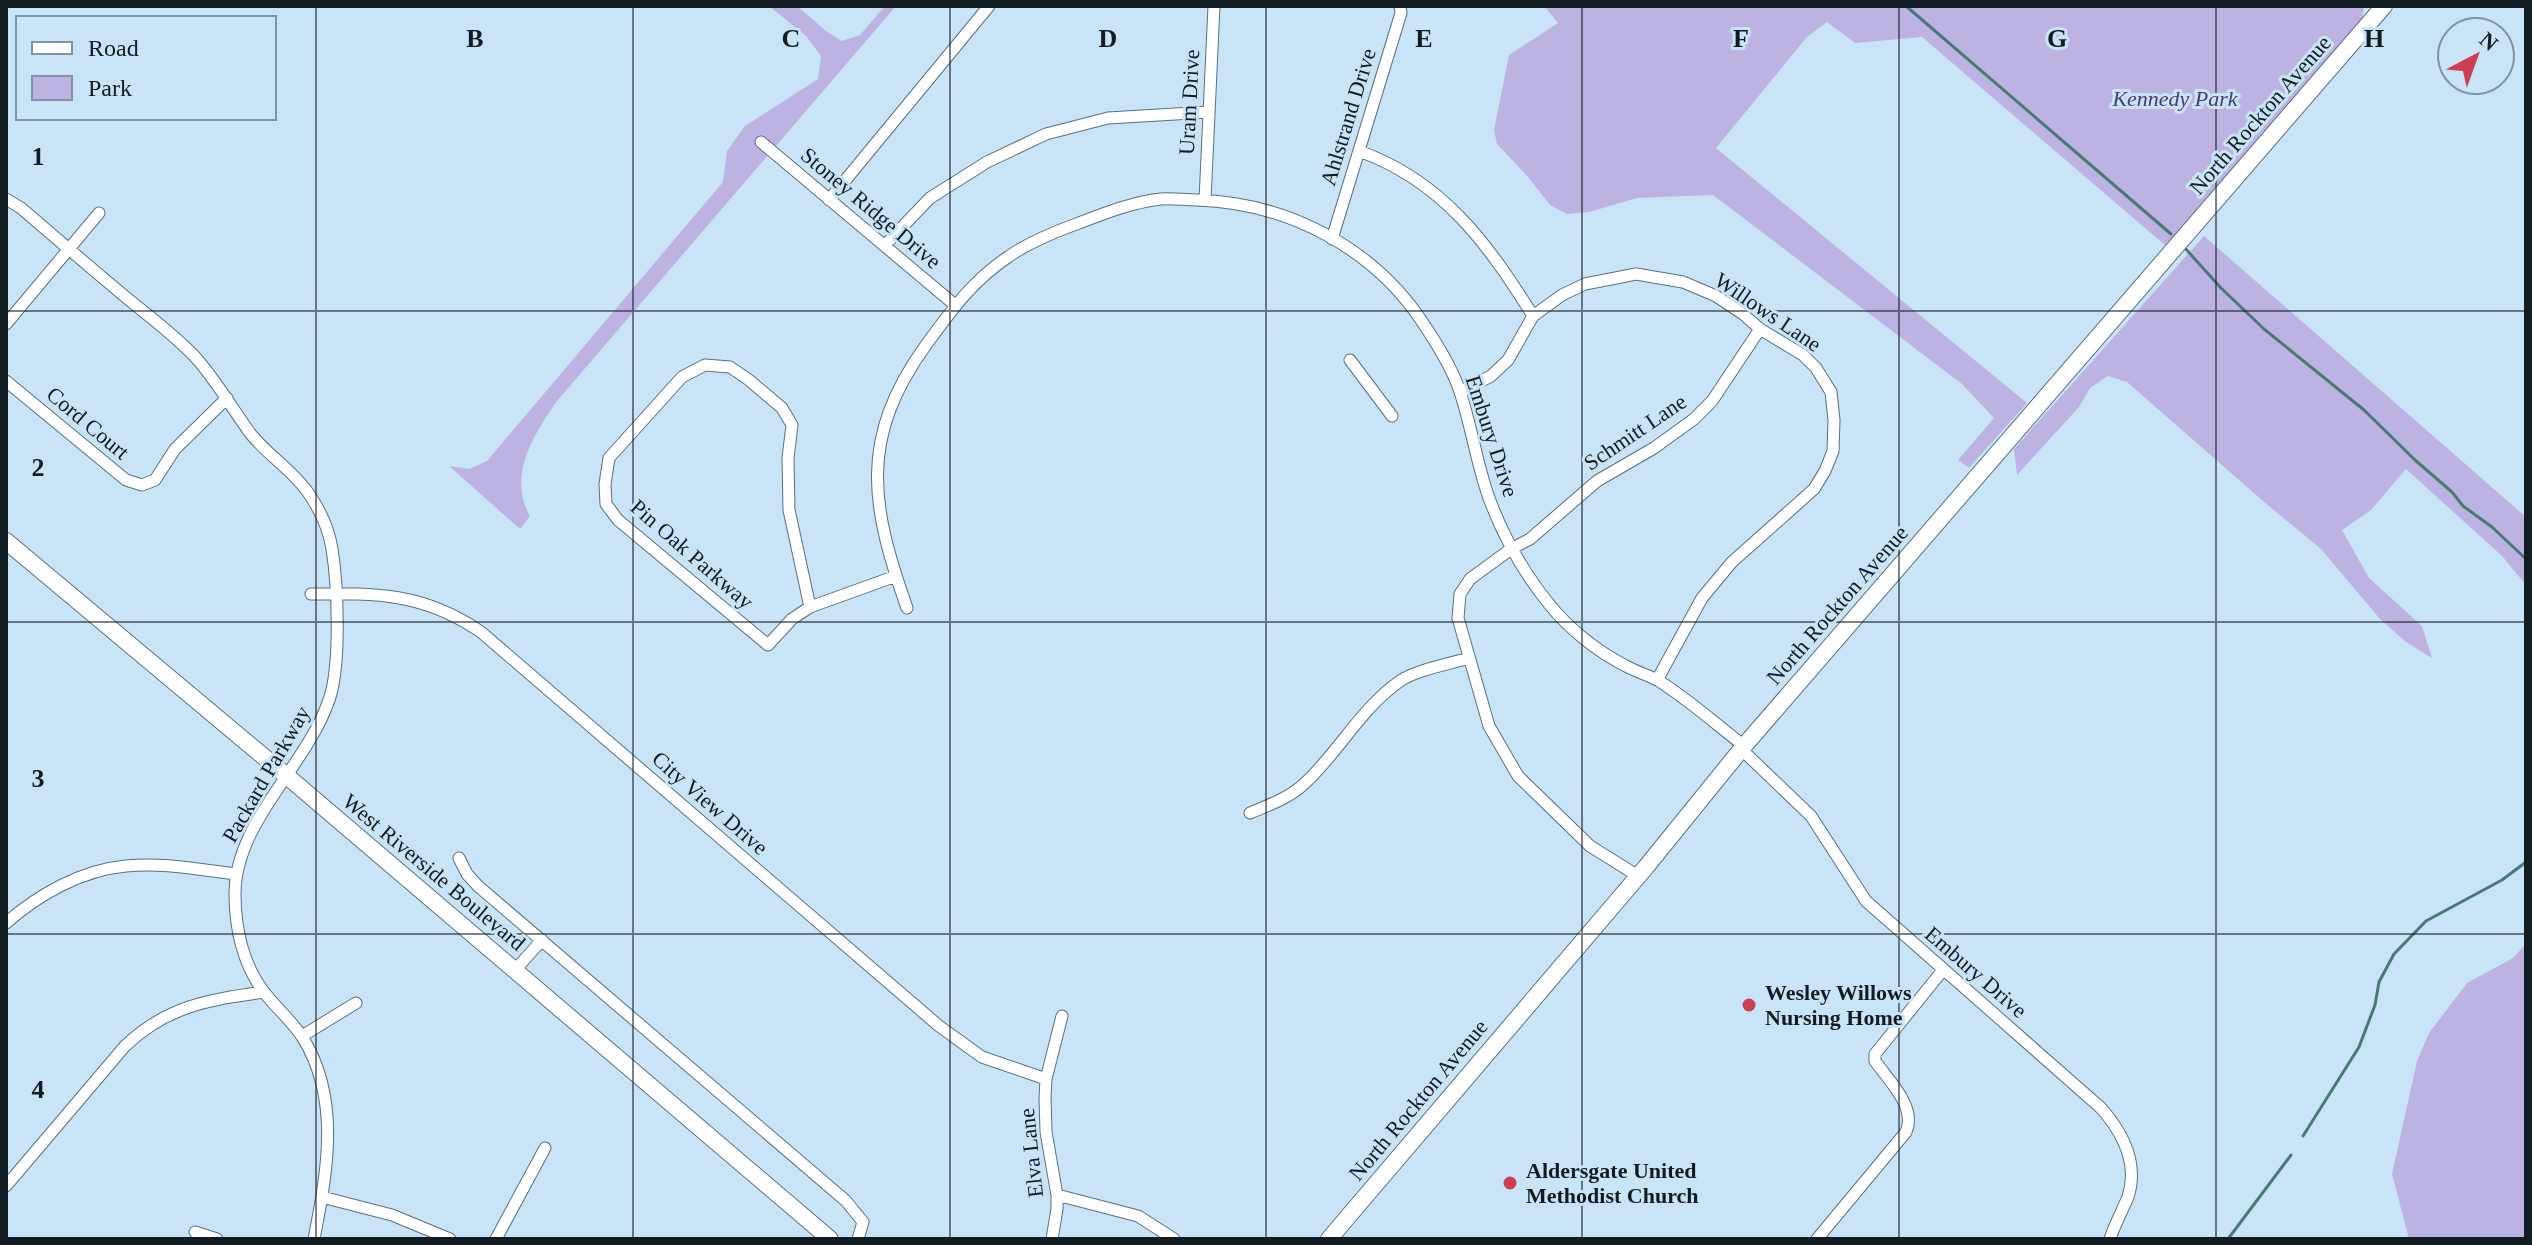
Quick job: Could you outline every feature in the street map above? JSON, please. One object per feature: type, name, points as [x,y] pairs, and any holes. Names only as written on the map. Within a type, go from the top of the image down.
[{"type":"street","points":[[829,200],[989,6]]},
{"type":"street","name":"Uram Drive","points":[[1205,200],[1214,6]]},
{"type":"street","name":"Ahlstrand Drive","points":[[1332,239],[1401,13],[1400,6]]},
{"type":"street","name":"North Rockton Avenue","points":[[1329,1239],[1638,876],[1742,748],[2384,6]]},
{"type":"street","points":[[885,245],[930,198],[987,162],[1046,134],[1108,118],[1209,112]]},
{"type":"street","name":"Stoney Ridge Drive","points":[[761,142],[955,305]]},
{"type":"street","points":[[1359,151],[1386,160],[1438,196],[1476,233],[1533,316]]},
{"type":"street","name":"Packard Parkway","points":[[6,199],[21,208],[183,345],[210,375],[251,434],[303,486],[325,523],[332,548],[335,594],[337,669],[331,696],[311,742],[251,832],[237,874],[236,919],[250,970],[264,992],[302,1036],[322,1083],[329,1115],[328,1149],[314,1239]]},
{"type":"street","name":"Embury Drive","points":[[907,608],[878,507],[877,475],[883,427],[900,385],[955,305],[1007,257],[1059,230],[1131,205],[1163,199],[1232,202],[1273,212],[1317,229],[1385,277],[1431,336],[1460,392],[1489,498],[1511,549],[1550,605],[1586,640],[1624,665],[1657,680],[1693,705],[1742,748],[1811,816],[1866,901],[2101,1108],[2113,1122],[2130,1157],[2132,1173],[2129,1194],[2110,1239]]},
{"type":"street","points":[[6,324],[99,213]]},
{"type":"street","name":"Willows Lane","points":[[1460,392],[1491,376],[1508,360],[1533,316],[1562,295],[1585,284],[1636,274],[1683,282],[1716,296],[1760,329],[1803,355],[1816,368],[1831,392],[1833,451],[1814,489],[1732,562],[1702,598],[1657,680]]},
{"type":"street","name":"Schmitt Lane","points":[[1469,658],[1458,618],[1460,594],[1470,579],[1530,539],[1597,481],[1654,448],[1694,419],[1712,401],[1760,329]]},
{"type":"street","points":[[1350,360],[1392,416]]},
{"type":"street","name":"Pin Oak Parkway","points":[[705,365],[730,367],[749,380],[782,408],[792,425],[788,458],[789,510],[810,607],[792,619],[768,645],[618,520],[606,504],[609,458],[682,377],[705,365]]},
{"type":"street","name":"Cord Court","points":[[6,381],[135,485],[155,480],[175,449],[203,418],[227,398]]},
{"type":"street","name":"West Riverside Boulevard","points":[[6,541],[830,1239]]},
{"type":"street","points":[[810,607],[896,576]]},
{"type":"street","name":"City View Drive","points":[[311,594],[379,594],[415,600],[463,620],[939,1026],[982,1057],[1046,1079]]},
{"type":"street","points":[[1250,813],[1302,786],[1373,702],[1403,679],[1469,658],[1489,726],[1518,776],[1590,846],[1638,876]]},
{"type":"street","points":[[459,858],[478,886],[846,1201],[863,1222],[858,1239]]},
{"type":"street","points":[[6,923],[23,908],[69,882],[124,866],[151,865],[237,874]]},
{"type":"street","points":[[515,970],[542,940]]},
{"type":"street","points":[[1817,1239],[1906,1132],[1910,1117],[1907,1107],[1875,1061],[1875,1054],[1943,970]]},
{"type":"street","points":[[6,1186],[140,1032],[158,1019],[185,1007],[264,992]]},
{"type":"street","points":[[302,1036],[356,1003]]},
{"type":"street","name":"Elva Lane","points":[[1052,1239],[1057,1195],[1046,1132],[1046,1079],[1062,1016]]},
{"type":"street","points":[[496,1239],[545,1148]]},
{"type":"street","points":[[1057,1195],[1138,1216],[1174,1239]]},
{"type":"street","points":[[322,1197],[392,1215],[450,1239]]},
{"type":"street","points":[[195,1232],[217,1239]]},
{"type":"green space","points":[[769,6],[797,6],[842,41],[860,35],[885,6],[896,6],[557,401],[526,456],[521,486],[530,516],[520,529],[449,466],[470,469],[487,461],[723,182],[727,151],[745,126],[818,79],[821,56],[806,36]]},
{"type":"green space","name":"Kennedy Park","points":[[1544,6],[2364,6],[2361,24],[2166,246],[1922,37],[1855,43],[1827,22],[1807,37],[1716,148],[2027,403],[1969,468],[1958,460],[1994,418],[1962,384],[1713,195],[1637,198],[1589,212],[1567,214],[1550,205],[1497,144],[1494,130],[1509,55],[1558,23]]},
{"type":"green space","points":[[2204,236],[2526,517],[2526,585],[2502,556],[2406,469],[2371,510],[2342,530],[2369,578],[2422,626],[2432,658],[2406,642],[2380,619],[2321,549],[2127,382],[2108,376],[2090,388],[2079,407],[2017,475],[2014,449]]},
{"type":"green space","points":[[2526,944],[2526,1239],[2409,1239],[2392,1174],[2417,1061],[2429,1033],[2467,983],[2513,958]]},
{"type":"waterway","points":[[1906,6],[2171,234]]},
{"type":"waterway","points":[[2184,247],[2264,329],[2364,410],[2463,506],[2492,527],[2526,559]]},
{"type":"waterway","points":[[2303,1136],[2359,1047],[2375,1005],[2379,982],[2394,954],[2426,921],[2502,880],[2526,862]]},
{"type":"waterway","points":[[2228,1239],[2291,1155]]},
{"type":"place","name":"Wesley Willows Nursing Home","points":[[1749,1005]]},
{"type":"place","name":"Aldersgate United Methodist Church","points":[[1510,1183]]}]
